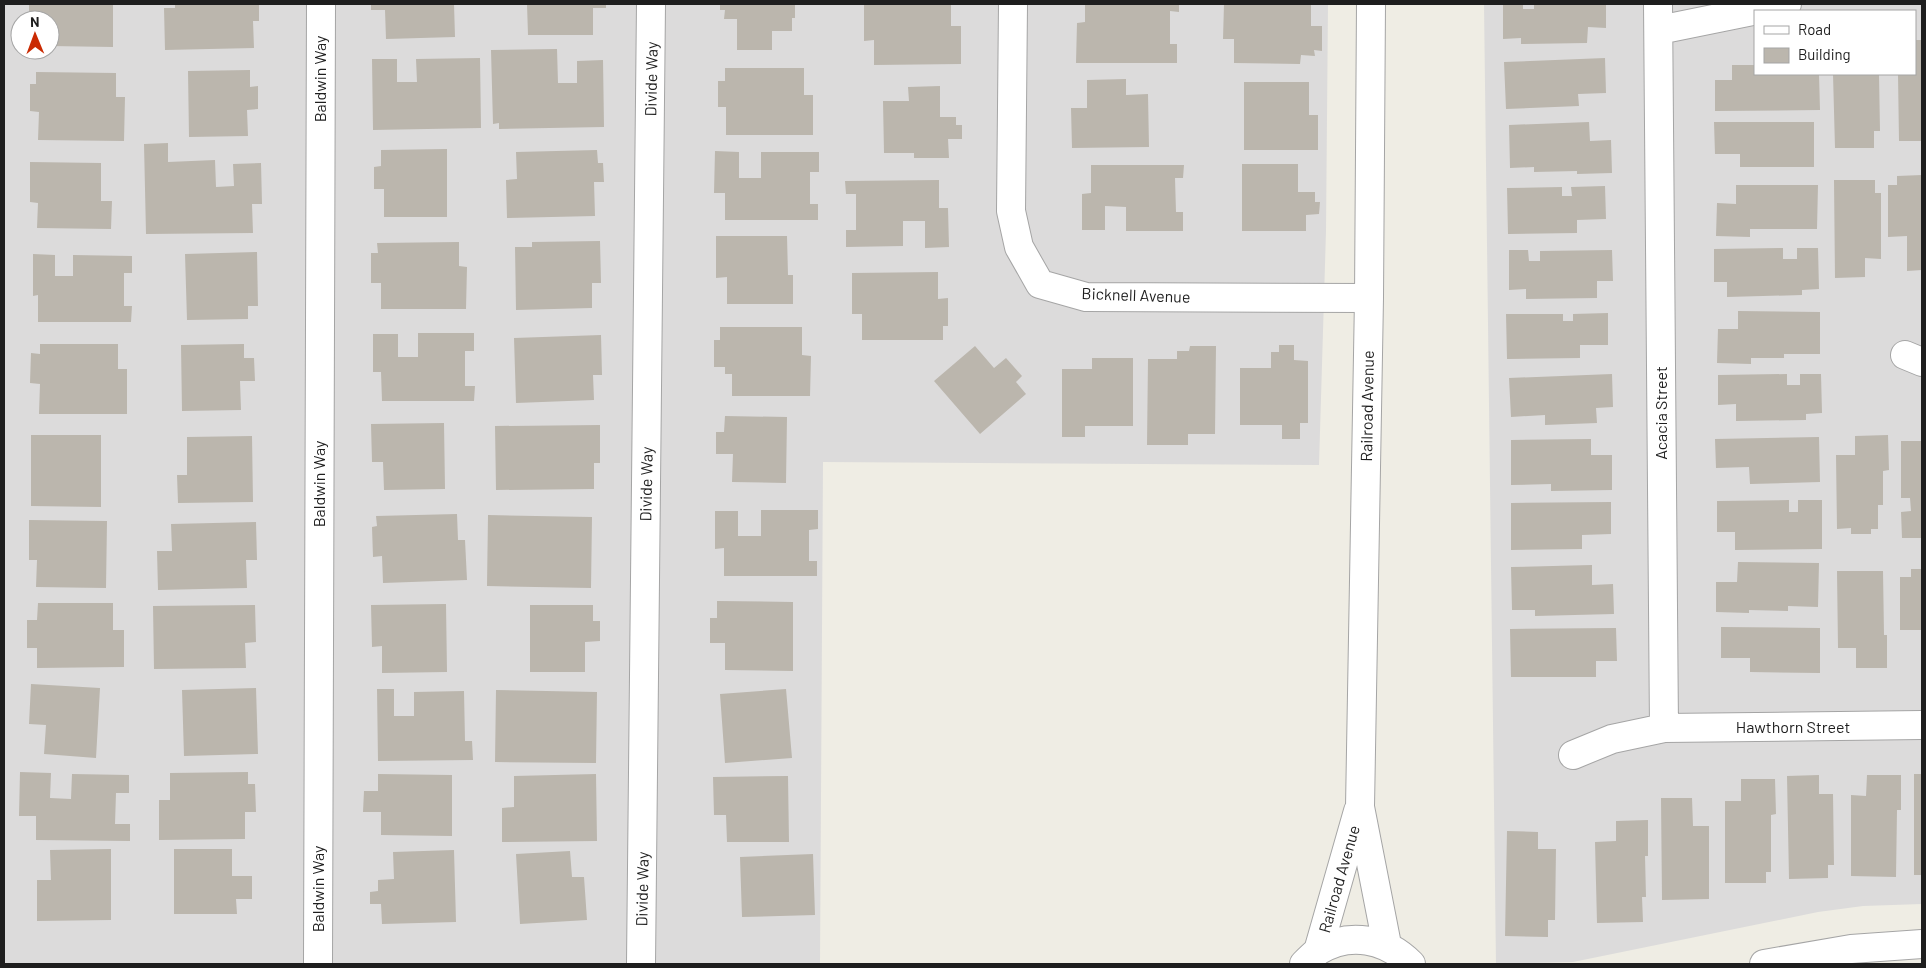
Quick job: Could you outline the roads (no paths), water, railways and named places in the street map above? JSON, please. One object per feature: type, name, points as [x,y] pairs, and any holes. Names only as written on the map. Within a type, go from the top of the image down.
[{"type":"street","name":"Baldwin Way","points":[[318,964],[321,4]]},
{"type":"street","name":"Divide Way","points":[[641,964],[651,4]]},
{"type":"street","name":"Bicknell Avenue","points":[[1013,4],[1011,211],[1019,247],[1040,284],[1086,297],[1369,298]]},
{"type":"street","name":"Railroad Avenue","points":[[1371,4],[1369,298],[1360,807],[1387,945]]},
{"type":"street","name":"Acacia Street","points":[[1658,4],[1664,728]]},
{"type":"street","points":[[1757,10],[1787,4]]},
{"type":"street","points":[[1659,30],[1754,11]]},
{"type":"street","name":"Hawthorn Street","points":[[1664,728],[1922,725]]},
{"type":"street","points":[[1573,755],[1612,739],[1664,728]]},
{"type":"street","name":"Railroad Avenue","points":[[1311,958],[1360,807]]},
{"type":"street","points":[[1311,958],[1340,942],[1364,940],[1387,945],[1400,953],[1411,964]]},
{"type":"street","points":[[1764,964],[1852,949],[1922,944]]}]
